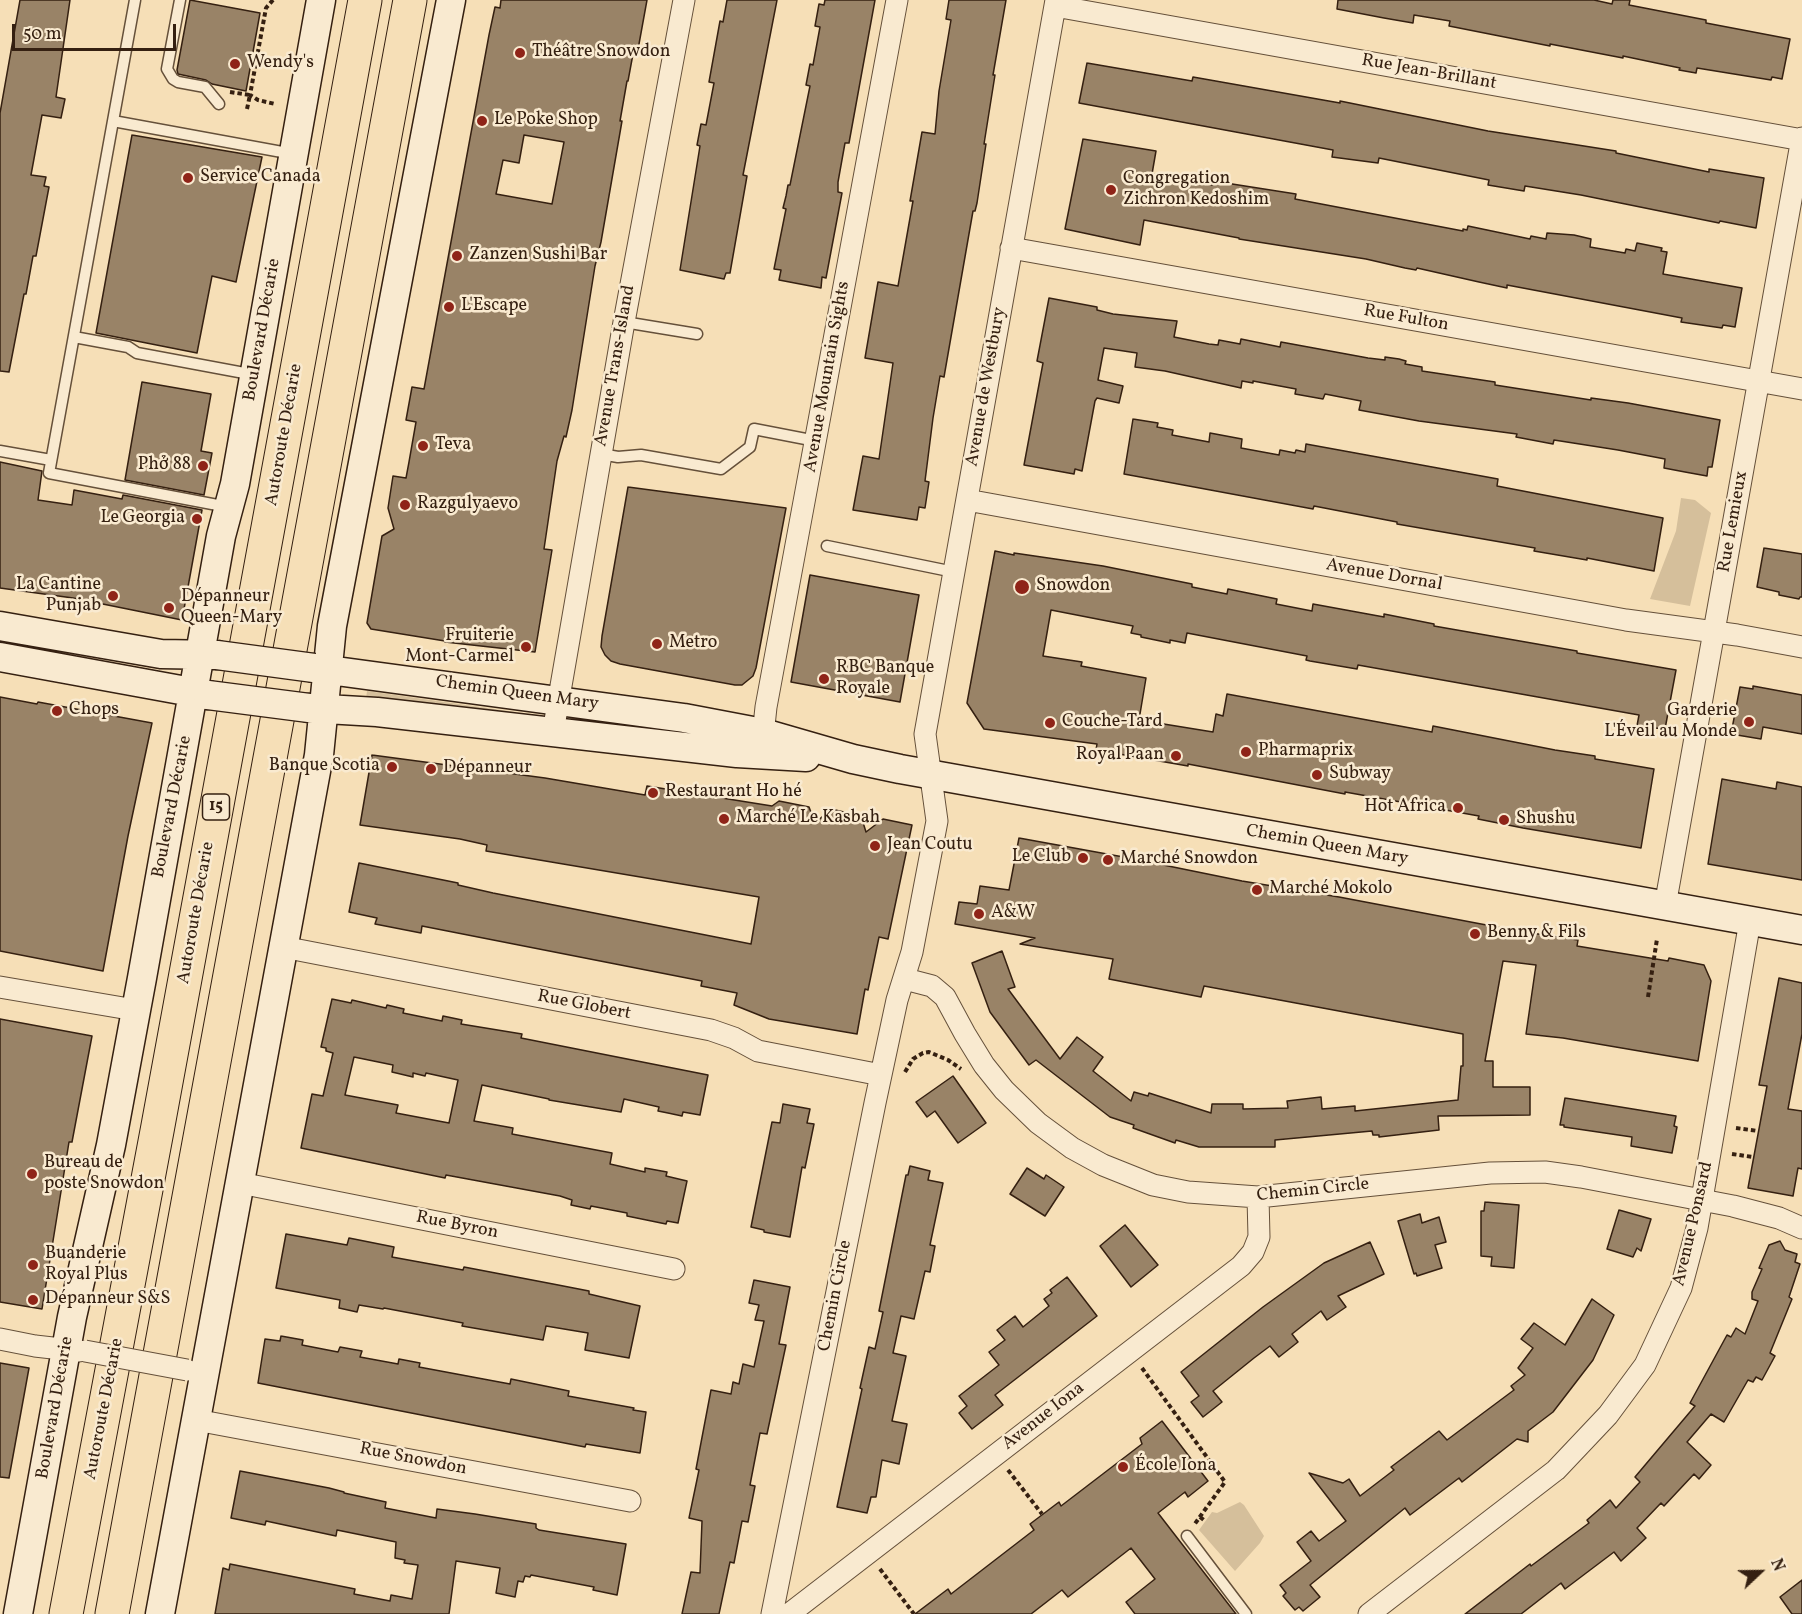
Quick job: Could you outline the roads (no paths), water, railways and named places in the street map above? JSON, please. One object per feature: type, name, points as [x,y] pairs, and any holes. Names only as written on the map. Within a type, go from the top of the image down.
[{"type":"highway","name":"Autoroute Décarie","points":[[66,1614],[365,0]]},
{"type":"highway","points":[[112,1614],[410,0]]},
{"type":"main road","name":"Boulevard Décarie","points":[[18,1614],[76,1350],[72,1317],[111,1145],[135,1010],[201,694],[208,655],[220,536],[235,484],[321,0]]},
{"type":"main road","points":[[160,1614],[196,1420],[196,1371],[240,1183],[319,755],[317,709],[321,668],[332,626],[451,0]]},
{"type":"main road","name":"Chemin Queen Mary","points":[[0,626],[161,654],[208,655],[321,668],[684,718],[762,744]]},
{"type":"main road","name":"Chemin Queen Mary","points":[[0,657],[201,694],[317,709],[377,712],[553,732],[762,744],[1802,930]]},
{"type":"street","name":"Avenue Trans-Island","points":[[553,732],[624,322],[684,0]]},
{"type":"street","name":"Avenue Mountain Sights","points":[[762,744],[897,0]]},
{"type":"street","name":"Rue Jean-Brillant","points":[[1056,3],[1802,140]]},
{"type":"street","name":"Avenue de Westbury","points":[[931,774],[925,734],[1056,3]]},
{"type":"street","name":"Rue Lemieux","points":[[1665,906],[1802,140]]},
{"type":"street","name":"Rue Fulton","points":[[1011,248],[1802,389]]},
{"type":"street","name":"Avenue Dornal","points":[[967,500],[1626,620],[1802,647]]},
{"type":"street","name":"Chemin Circle","points":[[772,1614],[889,1073],[897,1000],[912,952],[937,821],[931,774]]},
{"type":"street","name":"Avenue Ponsard","points":[[1369,1614],[1556,1470],[1620,1401],[1645,1365],[1672,1309],[1687,1268],[1750,921]]},
{"type":"street","name":"Rue Globert","points":[[283,947],[711,1030],[734,1038],[758,1051],[889,1073]]},
{"type":"street","name":"Chemin Circle","points":[[905,978],[938,990],[951,1006],[974,1050],[1004,1090],[1038,1123],[1087,1157],[1119,1173],[1170,1189],[1205,1194],[1258,1197],[1508,1171],[1563,1174],[1750,1210],[1779,1218],[1802,1228]]},
{"type":"street","points":[[0,987],[135,1010]]},
{"type":"street","name":"Rue Byron","points":[[240,1183],[674,1269]]},
{"type":"street","name":"Avenue Iona","points":[[789,1614],[1241,1266],[1253,1252],[1259,1238],[1258,1197]]},
{"type":"street","points":[[0,1339],[196,1371]]},
{"type":"street","name":"Rue Snowdon","points":[[196,1420],[630,1501]]},
{"type":"lane","points":[[135,0],[49,473],[229,507]]},
{"type":"lane","points":[[180,0],[167,69],[173,79],[178,82],[205,87],[219,104]]},
{"type":"lane","points":[[113,121],[294,154]]},
{"type":"lane","points":[[624,322],[697,334]]},
{"type":"lane","points":[[74,337],[128,347],[137,353],[255,375]]},
{"type":"lane","points":[[601,454],[618,457],[641,455],[721,469],[750,447],[754,429],[816,441]]},
{"type":"lane","points":[[0,451],[51,460]]},
{"type":"lane","points":[[827,546],[954,572]]},
{"type":"lane","points":[[1187,1536],[1246,1614]]},
{"type":"place","name":"Théâtre Snowdon","points":[[520,53]]},
{"type":"place","name":"Wendy's","points":[[235,64]]},
{"type":"place","name":"Le Poke Shop","points":[[482,121]]},
{"type":"place","name":"Service Canada","points":[[188,178]]},
{"type":"place","name":"Congregation Zichron Kedoshim","points":[[1111,190]]},
{"type":"place","name":"Zanzen Sushi Bar","points":[[457,256]]},
{"type":"place","name":"L'Escape","points":[[449,307]]},
{"type":"place","name":"Teva","points":[[423,446]]},
{"type":"place","name":"Phở 88","points":[[203,466]]},
{"type":"place","name":"Razgulyaevo","points":[[405,505]]},
{"type":"place","name":"Le Georgia","points":[[197,519]]},
{"type":"place","name":"Snowdon","points":[[1022,587]]},
{"type":"place","name":"La Cantine Punjab","points":[[113,596]]},
{"type":"place","name":"Dépanneur Queen-Mary","points":[[169,608]]},
{"type":"place","name":"Metro","points":[[657,644]]},
{"type":"place","name":"Fruiterie Mont-Carmel","points":[[526,647]]},
{"type":"place","name":"RBC Banque Royale","points":[[824,679]]},
{"type":"place","name":"Chops","points":[[57,711]]},
{"type":"place","name":"Garderie L'Éveil au Monde","points":[[1749,722]]},
{"type":"place","name":"Couche-Tard","points":[[1050,723]]},
{"type":"place","name":"Pharmaprix","points":[[1246,752]]},
{"type":"place","name":"Royal Paan","points":[[1176,756]]},
{"type":"place","name":"Banque Scotia","points":[[392,767]]},
{"type":"place","name":"Dépanneur","points":[[431,769]]},
{"type":"place","name":"Subway","points":[[1317,775]]},
{"type":"place","name":"Restaurant Ho hé","points":[[653,793]]},
{"type":"place","name":"Hot Africa","points":[[1458,808]]},
{"type":"place","name":"Marché Le Kasbah","points":[[724,819]]},
{"type":"place","name":"Shushu","points":[[1504,820]]},
{"type":"place","name":"Jean Coutu","points":[[875,846]]},
{"type":"place","name":"Le Club","points":[[1083,858]]},
{"type":"place","name":"Marché Snowdon","points":[[1108,860]]},
{"type":"place","name":"Marché Mokolo","points":[[1257,890]]},
{"type":"place","name":"A&W","points":[[979,914]]},
{"type":"place","name":"Benny & Fils","points":[[1475,934]]},
{"type":"place","name":"Bureau de poste Snowdon","points":[[32,1174]]},
{"type":"place","name":"Buanderie Royal Plus","points":[[33,1265]]},
{"type":"place","name":"Dépanneur S&S","points":[[33,1300]]},
{"type":"place","name":"École Iona","points":[[1123,1467]]}]
